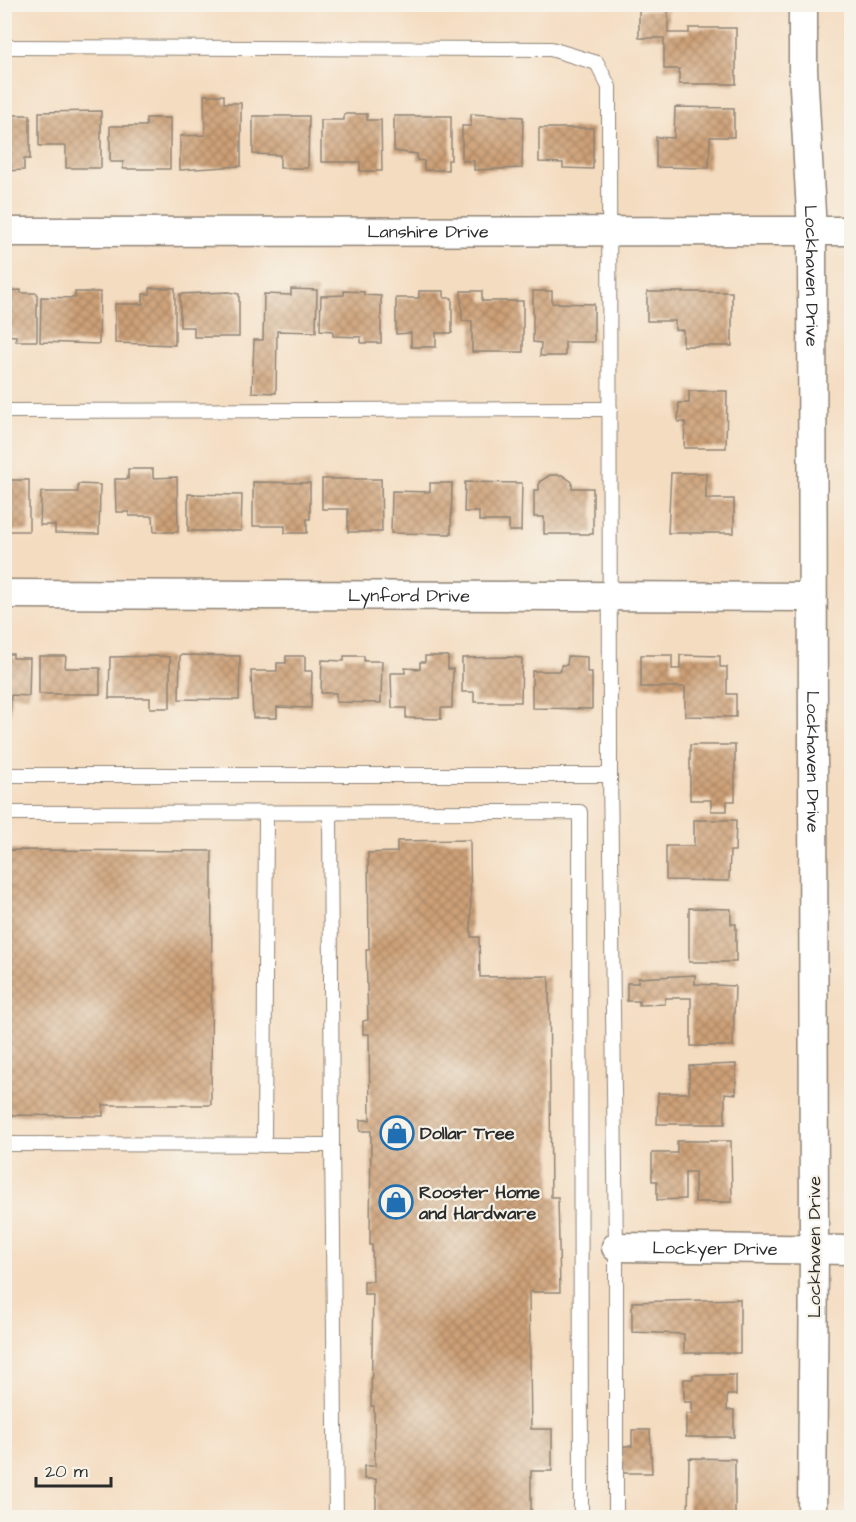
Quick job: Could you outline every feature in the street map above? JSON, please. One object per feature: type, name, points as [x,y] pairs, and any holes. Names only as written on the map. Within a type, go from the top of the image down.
[{"type":"street","name":"Lockhaven Drive","points":[[803,4],[803,69],[812,231],[814,1250],[812,1518]]},
{"type":"street","name":"Lanshire Drive","points":[[4,232],[852,231]]},
{"type":"street","name":"Lynford Drive","points":[[4,594],[812,597]]},
{"type":"street","name":"Lockyer Drive","points":[[616,1247],[852,1250]]},
{"type":"lane","points":[[4,47],[551,49],[597,63],[609,87],[610,775],[616,1247],[616,1518]]},
{"type":"lane","points":[[4,411],[610,410]]},
{"type":"lane","points":[[4,775],[610,775]]},
{"type":"lane","points":[[4,813],[580,812],[581,1518]]},
{"type":"lane","points":[[264,1145],[266,813]]},
{"type":"lane","points":[[330,813],[336,1518]]},
{"type":"lane","points":[[4,1144],[332,1145]]},
{"type":"building","points":[[639,10],[668,10],[668,33],[689,33],[689,28],[736,28],[736,84],[679,84],[679,69],[664,69],[664,38],[639,38]]},
{"type":"building","points":[[204,95],[224,95],[224,103],[241,103],[241,166],[180,170],[180,136],[205,135]]},
{"type":"building","points":[[675,107],[734,108],[734,137],[710,137],[709,168],[656,167],[656,137],[674,138]]},
{"type":"building","points":[[101,111],[101,168],[66,168],[66,146],[39,146],[39,112]]},
{"type":"building","points":[[344,114],[367,114],[367,120],[381,120],[382,171],[360,171],[360,162],[321,162],[321,120],[344,120]]},
{"type":"building","points":[[471,114],[523,117],[522,168],[474,170],[474,161],[462,161],[462,126],[471,126]]},
{"type":"building","points":[[4,115],[30,115],[30,159],[24,159],[24,170],[4,171]]},
{"type":"building","points":[[253,116],[309,116],[308,168],[280,168],[280,155],[253,154]]},
{"type":"building","points":[[394,116],[451,116],[451,160],[448,160],[448,170],[424,170],[424,161],[417,160],[417,154],[394,151]]},
{"type":"building","points":[[146,118],[170,118],[170,169],[123,169],[123,162],[110,162],[110,126],[146,126]]},
{"type":"building","points":[[539,128],[593,128],[593,169],[563,168],[563,163],[539,162]]},
{"type":"building","points":[[150,288],[175,288],[175,345],[115,343],[115,304],[143,304],[143,294],[150,294]]},
{"type":"building","points":[[291,289],[317,290],[316,332],[277,331],[276,393],[252,392],[254,340],[263,340],[264,294],[291,295]]},
{"type":"building","points":[[21,290],[21,293],[37,293],[37,341],[16,341],[16,336],[4,335],[4,291]]},
{"type":"building","points":[[344,291],[381,296],[381,343],[361,343],[361,337],[333,336],[333,331],[320,330],[321,296],[344,295]]},
{"type":"building","points":[[419,291],[444,291],[444,298],[452,298],[452,333],[436,333],[436,347],[411,347],[411,333],[396,334],[396,298],[419,298]]},
{"type":"building","points":[[461,291],[482,291],[482,301],[523,301],[523,352],[472,352],[472,321],[462,321]]},
{"type":"building","points":[[533,291],[552,291],[552,303],[594,304],[594,342],[565,342],[565,356],[540,356],[541,343],[533,342]]},
{"type":"building","points":[[75,292],[100,292],[99,344],[40,342],[41,297],[75,298]]},
{"type":"building","points":[[229,292],[239,294],[239,337],[194,337],[194,327],[180,327],[180,294]]},
{"type":"building","points":[[647,292],[732,292],[732,346],[683,346],[683,330],[675,330],[675,321],[647,321]]},
{"type":"building","points":[[689,391],[727,391],[726,448],[684,448],[685,422],[678,422],[679,403],[689,403]]},
{"type":"building","points":[[128,469],[153,469],[153,478],[177,477],[178,532],[154,532],[153,516],[129,516],[129,512],[116,512],[115,479],[128,479]]},
{"type":"building","points":[[671,473],[706,473],[706,499],[734,499],[734,533],[668,533]]},
{"type":"building","points":[[550,475],[562,475],[572,482],[572,488],[593,488],[593,534],[544,534],[544,517],[534,517],[534,490],[539,490],[539,482]]},
{"type":"building","points":[[322,479],[381,479],[382,532],[348,532],[348,509],[322,509]]},
{"type":"building","points":[[4,480],[29,480],[29,531],[4,531]]},
{"type":"building","points":[[253,482],[310,483],[310,519],[307,519],[307,533],[285,533],[285,526],[253,526]]},
{"type":"building","points":[[465,482],[522,483],[521,531],[509,531],[509,521],[479,521],[479,512],[464,512]]},
{"type":"building","points":[[430,483],[452,483],[451,534],[391,533],[392,491],[430,492]]},
{"type":"building","points":[[78,484],[100,485],[99,534],[55,533],[55,525],[40,525],[41,492],[78,492]]},
{"type":"building","points":[[188,494],[242,495],[241,531],[188,531]]},
{"type":"building","points":[[4,654],[13,654],[13,658],[30,658],[29,696],[11,695],[10,718],[4,718]]},
{"type":"building","points":[[180,655],[240,656],[239,700],[179,699]]},
{"type":"building","points":[[641,655],[672,655],[672,669],[680,669],[680,655],[720,656],[720,667],[727,667],[727,694],[736,694],[736,717],[685,716],[685,687],[641,687]]},
{"type":"building","points":[[39,656],[66,656],[65,668],[100,668],[100,694],[39,694]]},
{"type":"building","points":[[286,656],[305,656],[305,671],[312,671],[311,708],[277,707],[277,718],[253,718],[251,671],[277,671],[277,663],[286,663]]},
{"type":"building","points":[[344,656],[364,656],[364,661],[382,661],[381,703],[336,702],[336,693],[321,693],[322,660],[344,661]]},
{"type":"building","points":[[425,656],[448,656],[448,669],[453,669],[452,708],[441,708],[441,719],[406,718],[406,708],[392,708],[391,673],[405,673],[405,668],[420,669],[420,662],[425,662]]},
{"type":"building","points":[[568,656],[587,657],[587,672],[592,672],[592,709],[532,708],[532,671],[561,671],[561,665],[567,665]]},
{"type":"building","points":[[110,657],[170,657],[170,708],[150,708],[150,698],[109,698]]},
{"type":"building","points":[[462,658],[522,658],[521,702],[474,702],[474,692],[462,692]]},
{"type":"building","points":[[690,745],[735,745],[735,801],[727,801],[727,811],[711,811],[711,800],[690,800]]},
{"type":"building","points":[[694,820],[736,820],[735,851],[730,851],[729,881],[666,880],[666,846],[694,846]]},
{"type":"building","points":[[470,840],[471,937],[479,937],[480,977],[549,976],[551,1197],[558,1197],[560,1292],[529,1292],[531,1429],[552,1429],[552,1471],[531,1471],[531,1518],[372,1518],[372,1514],[376,1514],[376,1479],[364,1479],[364,1466],[375,1466],[374,1406],[371,1406],[373,1294],[364,1294],[364,1281],[373,1281],[372,1245],[370,1245],[371,1131],[360,1131],[360,1120],[370,1120],[369,1034],[363,1034],[363,1021],[368,1020],[366,950],[369,950],[368,853],[397,852],[397,841]]},
{"type":"building","points":[[4,850],[212,851],[211,1105],[103,1105],[103,1116],[8,1115],[8,1119],[4,1119]]},
{"type":"building","points":[[689,908],[731,909],[731,924],[736,924],[736,962],[689,962]]},
{"type":"building","points":[[695,975],[695,984],[735,986],[733,1046],[691,1046],[691,998],[665,998],[665,1004],[639,1005],[639,1001],[627,1001],[627,983],[638,983],[638,978]]},
{"type":"building","points":[[736,1064],[736,1094],[725,1093],[725,1124],[657,1124],[658,1093],[689,1093],[689,1066]]},
{"type":"building","points":[[677,1141],[731,1141],[732,1202],[695,1202],[695,1172],[685,1172],[685,1199],[657,1200],[657,1181],[652,1181],[652,1153],[677,1153]]},
{"type":"building","points":[[740,1299],[740,1353],[684,1353],[684,1334],[632,1332],[632,1302]]},
{"type":"building","points":[[693,1375],[736,1375],[736,1395],[727,1395],[727,1410],[734,1410],[734,1437],[686,1437],[686,1414],[692,1414],[692,1402],[684,1402],[684,1379],[693,1379]]},
{"type":"building","points":[[632,1430],[650,1430],[652,1473],[619,1473],[620,1446],[632,1446]]},
{"type":"building","points":[[689,1458],[735,1459],[735,1518],[688,1518]]},
{"type":"place","name":"Dollar Tree","points":[[397,1133]]},
{"type":"place","name":"Rooster Home and Hardware","points":[[396,1202]]}]
